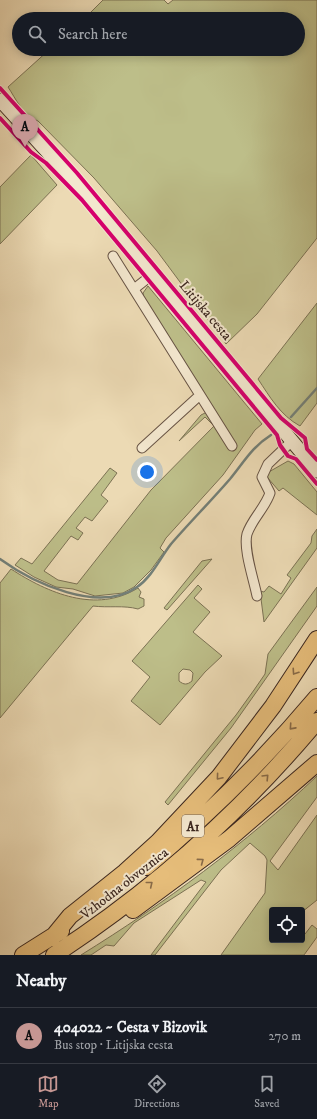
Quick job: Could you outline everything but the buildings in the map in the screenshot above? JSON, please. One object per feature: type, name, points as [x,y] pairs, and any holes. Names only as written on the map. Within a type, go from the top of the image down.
[{"type":"highway","points":[[52,938],[70,916],[125,872],[158,842],[219,777],[273,706],[317,639]]},
{"type":"highway","name":"Vzhodna obvoznica","points":[[23,955],[52,938],[131,880],[199,821],[263,758],[317,697]]},
{"type":"highway","name":"Vzhodna obvoznica","points":[[58,952],[112,914],[188,852],[249,795],[317,722]]},
{"type":"highway","points":[[58,952],[85,944],[155,895],[229,839],[317,763]]},
{"type":"main road","name":"Litijska cesta","points":[[2,108],[85,193],[317,471]]},
{"type":"street","points":[[113,256],[232,446]]},
{"type":"street","points":[[134,289],[153,274]]},
{"type":"street","points":[[142,448],[200,395]]},
{"type":"street","points":[[257,596],[246,544],[247,534],[270,493],[262,476],[268,464],[292,442]]},
{"type":"green space","points":[[103,0],[164,0],[168,4],[173,0],[317,0],[317,238],[257,314],[226,344],[157,251],[94,178],[38,121],[33,119],[24,111],[8,87],[42,56],[305,56],[305,12],[91,12]]},
{"type":"green space","points":[[31,155],[57,185],[0,244],[0,187]]},
{"type":"green space","points":[[148,286],[262,424],[255,430],[223,475],[166,538],[160,548],[164,552],[151,570],[134,587],[123,593],[95,596],[73,589],[56,587],[34,577],[15,565],[21,558],[32,564],[110,468],[117,473],[101,495],[108,501],[92,521],[85,517],[76,528],[83,533],[78,540],[71,536],[44,571],[58,580],[77,584],[151,490],[214,426],[205,417],[179,441],[201,415],[207,412],[232,451],[237,446],[144,298],[143,293]]},
{"type":"green space","points":[[317,303],[317,403],[300,426],[281,411],[258,379]]},
{"type":"green space","points":[[288,461],[294,464],[317,492],[317,515],[283,488],[279,491],[267,477],[267,473]]},
{"type":"green space","points":[[317,529],[317,548],[264,622],[260,591],[264,592],[269,586],[281,594],[291,578],[287,575],[311,543],[312,536]]},
{"type":"green space","points":[[212,559],[167,610],[164,608],[202,561]]},
{"type":"green space","points":[[11,569],[25,578],[56,592],[89,600],[122,596],[138,588],[141,592],[139,597],[144,599],[144,606],[138,609],[127,607],[93,606],[0,718],[0,583]]},
{"type":"green space","points":[[198,585],[202,589],[194,598],[210,612],[193,632],[222,656],[205,672],[160,725],[131,701],[150,677],[132,661]],"holes":[[[183,669],[190,670],[193,673],[192,681],[186,684],[179,681],[179,673]]]},
{"type":"green space","points":[[317,587],[317,606],[231,728],[168,805],[165,802],[236,715],[265,674],[268,654]]},
{"type":"green space","points":[[317,776],[317,797],[270,861],[278,870],[317,815],[317,900],[305,910],[305,907],[269,907],[269,943],[305,943],[305,934],[312,925],[317,929],[317,937],[304,955],[221,955],[265,893],[267,860],[265,856],[250,843],[221,870],[155,955],[151,955],[206,882],[201,880],[134,923],[114,946],[106,945],[91,955],[81,955],[143,915],[204,872],[290,801]]},
{"type":"waterway","points":[[291,417],[317,388]]},
{"type":"waterway","points":[[0,559],[48,586],[67,592],[86,596],[104,597],[122,595],[137,587],[147,578],[171,544],[230,479],[253,450],[271,435]]},
{"type":"cycle path","points":[[0,88],[77,173],[281,418],[305,438],[307,449],[317,460]]},
{"type":"cycle path","points":[[0,118],[31,152],[46,163],[82,200],[277,435],[280,445],[288,456],[296,459],[317,484]]},
{"type":"place","name":"404022 ~ Cesta v Bizovik","points":[[25,147]]}]
